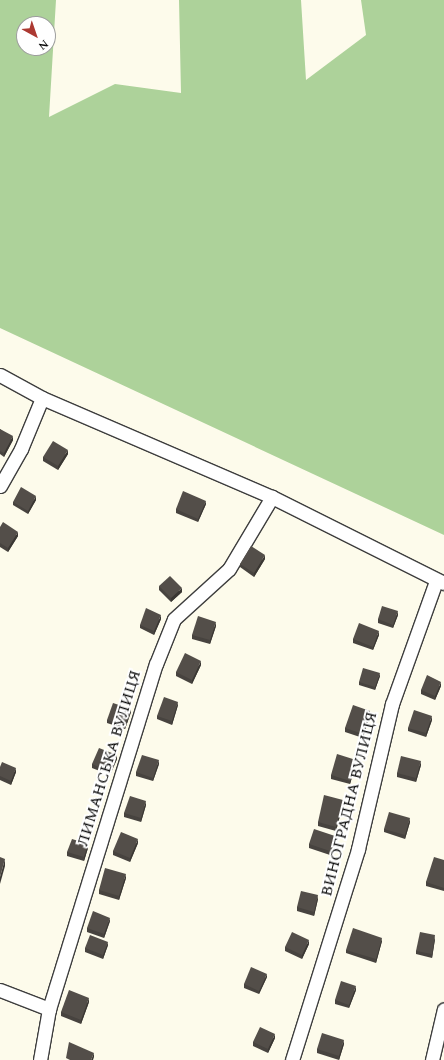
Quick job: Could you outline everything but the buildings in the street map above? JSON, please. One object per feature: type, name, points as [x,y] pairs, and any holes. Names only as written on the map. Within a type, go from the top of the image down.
[{"type":"street","points":[[0,375],[42,398],[272,497],[440,582]]},
{"type":"street","points":[[0,486],[21,449],[42,398]]},
{"type":"street","name":"ЛИМАНСЬКА ВУЛИЦЯ","points":[[40,1060],[49,1009],[156,664],[174,619],[229,569],[272,497]]},
{"type":"street","name":"ВИНОГРАДНА ВУЛИЦЯ","points":[[292,1060],[358,849],[392,704],[440,582]]},
{"type":"street","points":[[0,990],[49,1009]]},
{"type":"street","points":[[432,1060],[444,1009]]},
{"type":"green space","points":[[0,0],[56,0],[55,16],[16,16],[16,56],[53,56],[49,117],[115,84],[181,93],[179,0],[301,0],[306,80],[366,35],[361,0],[444,0],[444,535],[0,328]]}]
